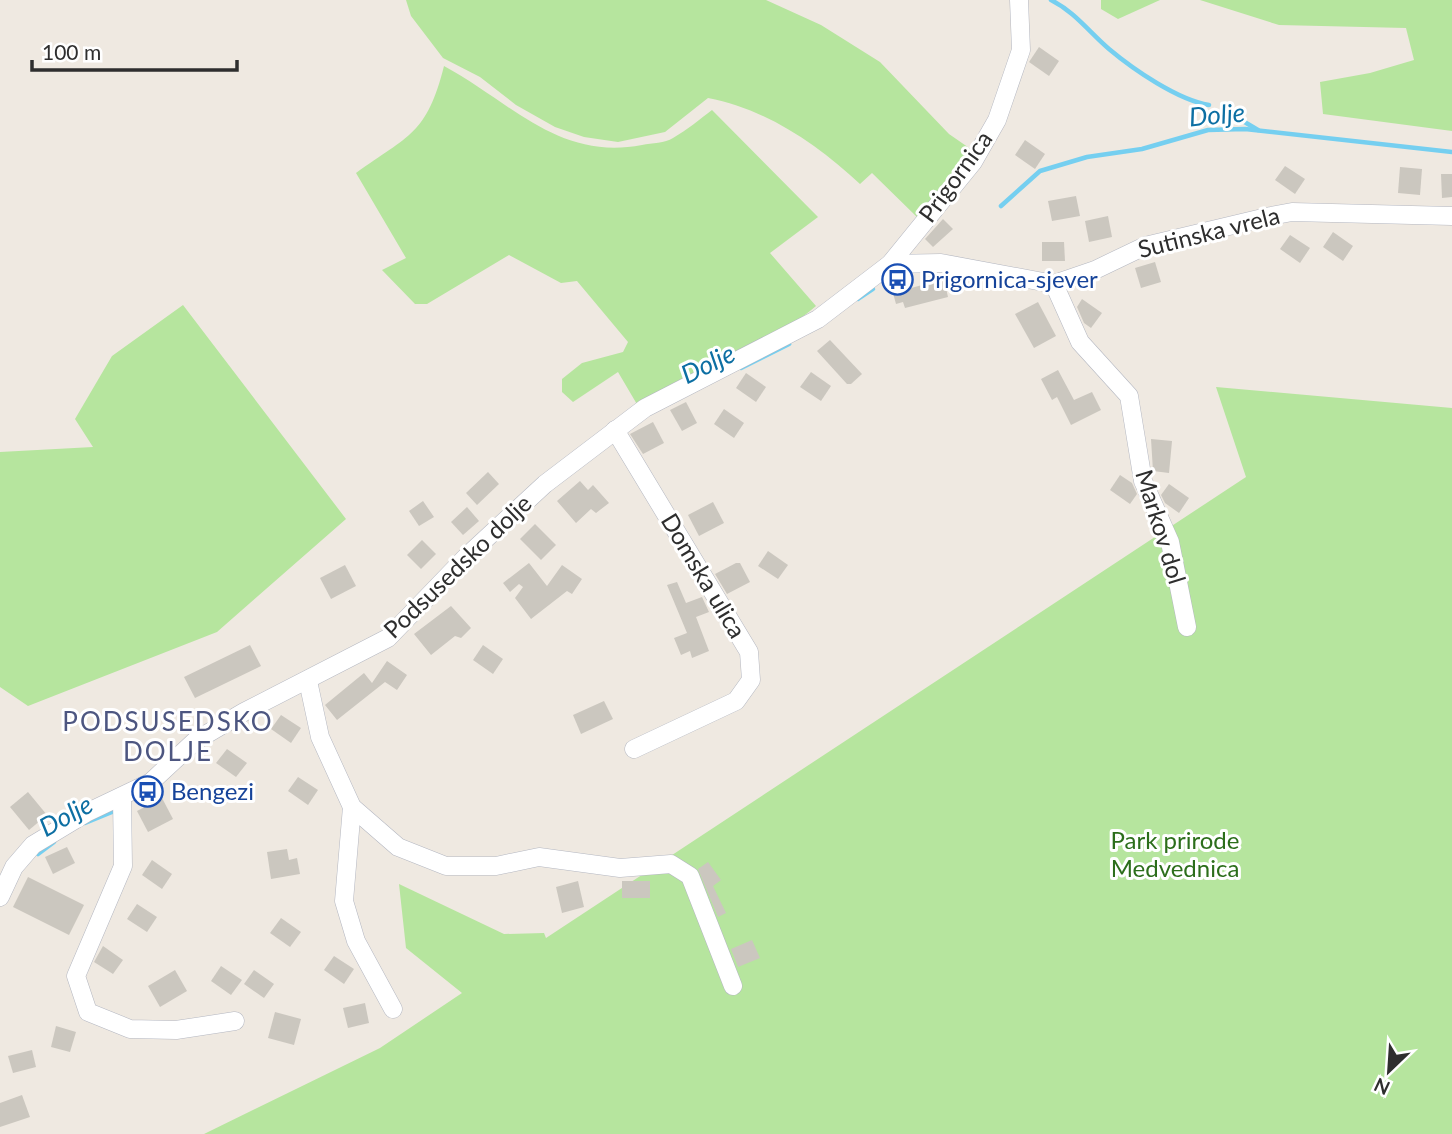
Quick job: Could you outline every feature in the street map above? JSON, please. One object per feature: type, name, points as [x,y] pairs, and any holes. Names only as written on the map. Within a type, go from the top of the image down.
[{"type":"street","name":"Prigornica","points":[[890,264],[974,162],[997,120],[1021,50],[1019,0]]},
{"type":"street","name":"Sutinska vrela","points":[[890,264],[941,263],[1054,284],[1095,270],[1145,246],[1292,212],[1452,216]]},
{"type":"street","name":"Podsusedsko dolje","points":[[0,897],[13,867],[33,845],[86,813],[122,798],[150,782],[195,741],[244,712],[388,638],[467,557],[545,484],[645,408],[818,319],[890,264]]},
{"type":"street","name":"Markov dol","points":[[1054,284],[1080,342],[1129,396],[1143,481],[1170,542],[1187,627]]},
{"type":"street","name":"Domska ulica","points":[[615,430],[749,652],[751,680],[736,701],[634,749]]},
{"type":"street","points":[[308,681],[320,737],[352,807],[398,847],[446,866],[496,866],[539,857],[620,868],[671,864],[690,876],[733,986]]},
{"type":"street","points":[[122,798],[123,866],[76,976],[88,1012],[130,1029],[176,1030],[236,1021]]},
{"type":"street","points":[[352,807],[344,901],[356,941],[393,1009]]},
{"type":"green space","points":[[406,0],[766,0],[821,25],[880,62],[949,134],[975,152],[920,220],[872,173],[860,184],[826,155],[790,130],[729,103],[708,98],[665,132],[618,142],[584,137],[555,127],[516,105],[480,77],[443,58],[411,16]]},
{"type":"green space","points":[[1101,0],[1160,0],[1118,19],[1101,9]]},
{"type":"green space","points":[[1200,0],[1452,0],[1452,131],[1323,114],[1320,82],[1370,73],[1414,60],[1406,28],[1279,25]]},
{"type":"green space","points":[[444,66],[537,125],[560,137],[585,144],[612,148],[666,141],[712,110],[818,217],[770,253],[816,306],[774,336],[638,406],[618,372],[573,402],[562,392],[562,379],[582,363],[623,352],[628,342],[577,281],[561,283],[509,255],[427,304],[415,304],[382,270],[406,258],[356,173],[414,131],[431,106]]},
{"type":"green space","points":[[183,305],[346,519],[217,632],[28,706],[0,687],[0,452],[93,447],[75,419],[112,356]]},
{"type":"green space","name":"Park prirode Medvednica","points":[[1216,387],[1452,408],[1452,1134],[204,1134],[380,1048],[462,993],[406,948],[399,884],[504,934],[544,933],[546,938],[1246,477]]},
{"type":"building","points":[[1039,47],[1059,61],[1049,76],[1029,62]]},
{"type":"building","points":[[1025,140],[1045,154],[1035,169],[1015,155]]},
{"type":"building","points":[[1285,166],[1305,179],[1295,194],[1275,180]]},
{"type":"building","points":[[1400,167],[1422,169],[1420,195],[1398,193]]},
{"type":"building","points":[[1441,174],[1452,174],[1452,197],[1442,198]]},
{"type":"building","points":[[1076,196],[1080,216],[1052,221],[1048,201]]},
{"type":"building","points":[[1108,216],[1112,237],[1089,242],[1085,221]]},
{"type":"building","points":[[943,219],[953,229],[933,247],[925,239]]},
{"type":"building","points":[[1333,232],[1353,246],[1343,261],[1323,247]]},
{"type":"building","points":[[1290,235],[1310,248],[1300,263],[1280,249]]},
{"type":"building","points":[[1042,242],[1064,242],[1065,261],[1042,261]]},
{"type":"building","points":[[1155,262],[1161,282],[1141,288],[1135,268]]},
{"type":"building","points":[[944,279],[948,297],[905,308],[903,302],[896,304],[893,293]]},
{"type":"building","points":[[1082,299],[1102,313],[1091,328],[1084,323],[1077,307]]},
{"type":"building","points":[[1038,302],[1056,336],[1034,348],[1015,314]]},
{"type":"building","points":[[830,340],[862,374],[851,384],[847,384],[817,351]]},
{"type":"building","points":[[1058,370],[1074,400],[1092,392],[1101,410],[1071,425],[1057,397],[1052,400],[1041,379]]},
{"type":"building","points":[[811,372],[831,386],[821,401],[800,387]]},
{"type":"building","points":[[746,373],[766,387],[756,402],[736,388]]},
{"type":"building","points":[[686,402],[697,423],[682,431],[670,410]]},
{"type":"building","points":[[724,409],[744,423],[734,438],[714,424]]},
{"type":"building","points":[[653,422],[664,443],[643,454],[630,434]]},
{"type":"building","points":[[1151,439],[1172,441],[1169,473],[1153,471]]},
{"type":"building","points":[[488,472],[499,484],[477,505],[466,493]]},
{"type":"building","points":[[1120,475],[1132,483],[1137,494],[1130,504],[1110,490]]},
{"type":"building","points":[[580,481],[588,490],[593,485],[609,503],[596,513],[591,509],[576,523],[557,501]]},
{"type":"building","points":[[1169,484],[1189,498],[1179,513],[1165,503],[1161,495]]},
{"type":"building","points":[[423,501],[434,517],[419,526],[409,511]]},
{"type":"building","points":[[713,502],[724,523],[699,536],[688,515]]},
{"type":"building","points":[[467,507],[479,521],[463,535],[451,522]]},
{"type":"building","points":[[535,524],[556,545],[541,560],[520,539]]},
{"type":"building","points":[[422,540],[436,554],[421,569],[407,555]]},
{"type":"building","points":[[768,551],[788,565],[778,579],[758,566]]},
{"type":"building","points":[[529,563],[547,586],[562,565],[582,579],[572,594],[567,591],[531,619],[515,598],[523,587],[519,584],[510,592],[503,583]]},
{"type":"building","points":[[740,563],[750,582],[727,594],[715,574]]},
{"type":"building","points":[[345,565],[356,586],[331,599],[320,578]]},
{"type":"building","points":[[677,582],[686,603],[702,597],[709,612],[696,617],[709,651],[692,658],[690,651],[681,655],[674,638],[687,633],[667,585]]},
{"type":"building","points":[[451,606],[471,628],[461,638],[455,636],[431,655],[414,634]]},
{"type":"building","points":[[250,645],[261,666],[195,698],[184,677]]},
{"type":"building","points":[[483,645],[503,659],[493,674],[473,660]]},
{"type":"building","points":[[387,661],[407,675],[397,690],[385,682],[337,720],[325,705],[364,673],[372,683]]},
{"type":"building","points":[[604,701],[613,719],[581,734],[573,715]]},
{"type":"building","points":[[281,715],[301,728],[291,743],[271,729]]},
{"type":"building","points":[[227,749],[247,763],[236,777],[216,763]]},
{"type":"building","points":[[298,777],[318,790],[308,805],[288,791]]},
{"type":"building","points":[[28,792],[47,815],[29,830],[10,807]]},
{"type":"building","points":[[162,798],[173,819],[148,832],[137,811]]},
{"type":"building","points":[[67,847],[75,863],[53,874],[45,857]]},
{"type":"building","points":[[287,849],[289,860],[297,858],[300,874],[271,879],[267,852]]},
{"type":"building","points":[[152,860],[172,874],[162,889],[142,875]]},
{"type":"building","points":[[708,862],[721,880],[713,886],[726,913],[718,917],[698,869]]},
{"type":"building","points":[[28,877],[84,905],[69,935],[13,907]]},
{"type":"building","points":[[578,881],[584,907],[562,913],[556,887]]},
{"type":"building","points":[[622,881],[650,881],[650,898],[622,898]]},
{"type":"building","points":[[137,904],[157,917],[147,932],[127,919]]},
{"type":"building","points":[[281,918],[301,932],[290,947],[270,933]]},
{"type":"building","points":[[752,940],[760,958],[738,967],[731,949]]},
{"type":"building","points":[[103,946],[123,960],[113,974],[94,962]]},
{"type":"building","points":[[334,956],[354,969],[344,984],[324,970]]},
{"type":"building","points":[[221,966],[242,980],[231,995],[211,981]]},
{"type":"building","points":[[175,970],[187,991],[160,1007],[148,986]]},
{"type":"building","points":[[254,970],[274,984],[264,998],[244,984]]},
{"type":"building","points":[[365,1003],[369,1023],[348,1028],[343,1008]]},
{"type":"building","points":[[275,1012],[301,1019],[294,1045],[268,1038]]},
{"type":"building","points":[[56,1026],[76,1032],[70,1052],[51,1047]]},
{"type":"building","points":[[32,1050],[36,1067],[13,1073],[8,1056]]},
{"type":"building","points":[[22,1095],[30,1117],[0,1127],[0,1103]]},
{"type":"waterway","points":[[1051,0],[1067,10],[1109,49],[1143,75],[1170,91],[1209,105]]},
{"type":"waterway","points":[[1226,111],[1258,130]]},
{"type":"waterway","name":"Dolje","points":[[1001,206],[1040,171],[1087,157],[1142,149],[1208,130],[1245,129],[1452,152]]},
{"type":"waterway","name":"Dolje","points":[[858,299],[873,289]]},
{"type":"waterway","name":"Dolje","points":[[741,368],[789,344]]},
{"type":"waterway","name":"Dolje","points":[[85,823],[112,812]]},
{"type":"waterway","name":"Dolje","points":[[38,854],[54,842]]},
{"type":"place","name":"Prigornica-sjever","points":[[898,280]]},
{"type":"place","name":"Bengezi","points":[[148,792]]},
{"type":"district","name":"PODSUSEDSKO DOLJE","points":[[168,737]]}]
